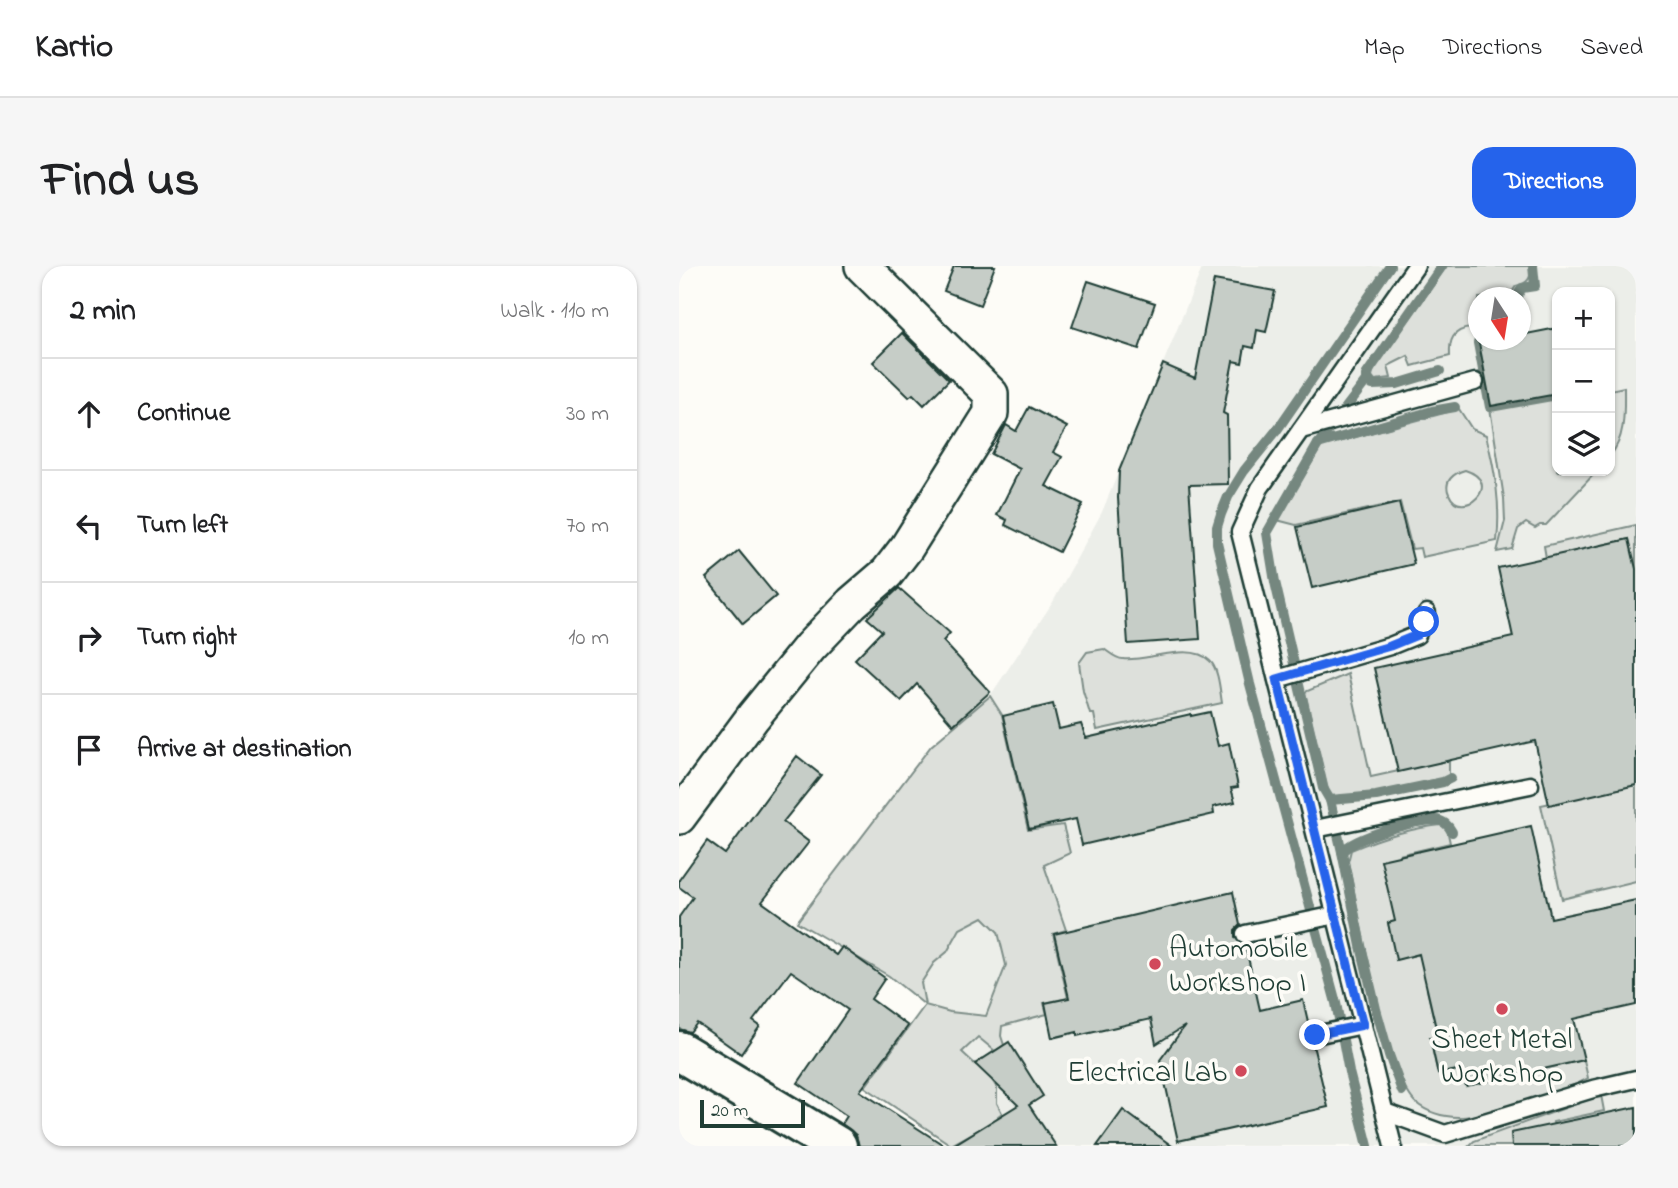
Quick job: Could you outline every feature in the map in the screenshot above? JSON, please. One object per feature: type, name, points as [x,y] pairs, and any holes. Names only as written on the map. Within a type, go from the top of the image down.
[{"type":"main road","points":[[679,1051],[837,1146]]},
{"type":"street","points":[[679,817],[810,647],[852,603],[887,573],[907,547],[991,413],[991,394],[862,266]]},
{"type":"lane","points":[[1393,1146],[1240,532],[1260,488],[1416,266]]},
{"type":"lane","points":[[1301,430],[1475,382]]},
{"type":"lane","points":[[1277,679],[1390,646],[1417,635],[1427,613]]},
{"type":"lane","points":[[1315,829],[1530,785]]},
{"type":"lane","points":[[1245,934],[1336,915]]},
{"type":"lane","points":[[1315,1035],[1363,1025]]},
{"type":"lane","points":[[1385,1112],[1441,1140],[1594,1089],[1636,1079]]},
{"type":"shaded area","points":[[1203,266],[1636,266],[1636,1146],[951,1146],[865,1087],[925,1005],[889,976],[797,922],[931,746],[990,696],[1053,602],[1102,512]]},
{"type":"shaded area","points":[[1447,266],[1531,266],[1528,279],[1515,287],[1468,287],[1468,329],[1453,337],[1450,356],[1412,366],[1408,356],[1388,366],[1391,378],[1375,380],[1372,376],[1374,369]]},
{"type":"shaded area","points":[[1624,387],[1624,414],[1615,449],[1615,413],[1615,389]]},
{"type":"shaded area","points":[[1552,397],[1552,476],[1592,476],[1546,525],[1535,528],[1526,523],[1518,529],[1512,549],[1497,552],[1505,521],[1504,498],[1490,408]]},
{"type":"shaded area","points":[[1459,409],[1472,429],[1486,435],[1496,487],[1497,541],[1422,557],[1420,548],[1412,549],[1400,502],[1296,525],[1277,520],[1322,446]],"holes":[[[1465,470],[1477,476],[1481,483],[1477,498],[1470,503],[1455,502],[1447,485],[1451,478]]]},
{"type":"shaded area","points":[[1636,525],[1636,569],[1629,539],[1546,558],[1544,546]]},
{"type":"shaded area","points":[[1104,649],[1123,659],[1180,652],[1202,655],[1215,669],[1222,703],[1097,730],[1094,714],[1090,714],[1083,691],[1079,663],[1087,652]]},
{"type":"shaded area","points":[[1348,674],[1371,777],[1449,760],[1449,777],[1409,789],[1330,798],[1305,692]]},
{"type":"shaded area","points":[[990,696],[1002,715],[1028,830],[1063,825],[1070,853],[1044,865],[1066,930],[1053,934],[1068,998],[1044,1003],[1047,1014],[1002,1026],[1004,1045],[995,1051],[978,1037],[962,1052],[976,1065],[981,1062],[997,1088],[997,1103],[1002,1113],[998,1116],[1004,1131],[988,1146],[978,1130],[951,1145],[865,1087],[925,1005],[889,976],[797,922],[931,746]],"holes":[[[983,917],[998,932],[1006,965],[986,1016],[950,1012],[925,1005],[921,983],[934,963],[947,952],[960,929]]]},
{"type":"shaded area","points":[[1636,785],[1636,881],[1562,899],[1541,805]]},
{"type":"shaded area","points":[[1441,825],[1447,829],[1450,843],[1399,855],[1412,918],[1388,923],[1397,959],[1421,954],[1444,986],[1427,990],[1436,1028],[1443,1035],[1430,1038],[1438,1074],[1462,1069],[1466,1086],[1584,1060],[1588,1078],[1505,1108],[1466,1117],[1440,1115],[1428,1110],[1416,1103],[1405,1088],[1375,990],[1348,862],[1351,850],[1407,831]]},
{"type":"shaded area","points":[[1601,1095],[1604,1111],[1553,1122],[1556,1146],[1469,1146],[1474,1141]]},
{"type":"building","points":[[954,266],[995,266],[980,305],[944,291]]},
{"type":"building","points":[[1214,280],[1275,291],[1266,332],[1257,330],[1254,348],[1245,346],[1242,363],[1233,361],[1223,413],[1227,415],[1228,484],[1189,485],[1200,639],[1128,644],[1118,498],[1119,471],[1163,364],[1195,378]]},
{"type":"building","points":[[1088,281],[1155,303],[1139,349],[1072,327]]},
{"type":"building","points":[[1552,329],[1552,395],[1491,406],[1480,350],[1531,350],[1531,333]]},
{"type":"building","points":[[902,333],[949,380],[924,405],[913,394],[909,397],[873,362]]},
{"type":"building","points":[[1029,407],[1067,427],[1053,452],[1062,457],[1046,486],[1083,504],[1059,552],[1005,525],[1007,520],[997,515],[1020,469],[991,454],[1006,425],[1016,431]]},
{"type":"building","points":[[1399,503],[1414,564],[1312,588],[1297,527]]},
{"type":"building","points":[[1629,539],[1636,569],[1636,785],[1549,805],[1535,741],[1398,772],[1374,668],[1513,637],[1498,568]]},
{"type":"building","points":[[739,551],[776,596],[743,624],[706,578]]},
{"type":"building","points":[[899,588],[950,633],[943,641],[990,692],[953,725],[917,684],[901,701],[855,659],[882,631],[867,618]]},
{"type":"building","points":[[1053,704],[1059,729],[1081,724],[1086,738],[1210,712],[1218,746],[1229,743],[1238,787],[1231,788],[1235,802],[1213,807],[1214,814],[1082,845],[1076,819],[1029,829],[1003,716]]},
{"type":"building","points":[[797,756],[821,775],[783,822],[809,842],[762,902],[836,955],[842,947],[885,978],[871,999],[908,1026],[860,1091],[945,1146],[859,1146],[856,1135],[842,1124],[847,1116],[798,1083],[848,1010],[791,971],[753,1021],[760,1026],[741,1054],[697,1023],[690,1032],[679,1029],[679,917],[693,897],[679,887],[679,880],[707,841],[725,854]]},
{"type":"building","points":[[1531,826],[1551,918],[1636,900],[1636,1005],[1574,1019],[1584,1060],[1466,1086],[1462,1069],[1438,1074],[1430,1038],[1438,1037],[1419,954],[1396,960],[1388,923],[1395,921],[1381,860]]},
{"type":"building","points":[[1233,892],[1240,925],[1235,930],[1235,937],[1245,944],[1260,1010],[1303,1000],[1309,1026],[1305,1031],[1305,1038],[1313,1045],[1328,1107],[1178,1141],[1160,1060],[1185,1026],[1156,1044],[1151,1019],[1077,1036],[1077,1032],[1052,1038],[1045,1003],[1069,998],[1054,934]]},
{"type":"building","points":[[1009,1042],[1043,1096],[1029,1105],[1056,1146],[952,1146],[1018,1105],[975,1064]]},
{"type":"building","points":[[1636,1107],[1636,1146],[1512,1146],[1511,1133]]},
{"type":"building","points":[[1123,1110],[1172,1146],[1097,1146]]},
{"type":"waterway","points":[[1368,1146],[1349,1072],[1336,1003],[1250,684],[1217,543],[1217,527],[1228,497],[1244,471],[1277,430],[1390,266]]},
{"type":"waterway","points":[[1440,371],[1397,384],[1372,385],[1366,375],[1442,266]]},
{"type":"waterway","points":[[1528,287],[1535,286],[1533,266]]},
{"type":"waterway","points":[[1479,350],[1490,407],[1552,396]]},
{"type":"waterway","points":[[1367,380],[1318,444],[1267,533],[1275,582],[1323,788],[1330,800],[1376,1009],[1402,1091]]},
{"type":"waterway","points":[[1318,444],[1432,411],[1455,407]]},
{"type":"waterway","points":[[1330,800],[1376,796],[1451,778]]},
{"type":"waterway","points":[[1342,852],[1372,835],[1414,823],[1438,820],[1452,832]]},
{"type":"place","name":"Automobile Workshop I","points":[[1155,964]]},
{"type":"place","name":"Sheet Metal Workshop","points":[[1502,1009]]},
{"type":"place","name":"Electrical Lab","points":[[1241,1071]]},
{"type":"route","points":[[1315,1035],[1363,1025],[1277,679],[1390,646],[1417,635],[1424,622]]}]
